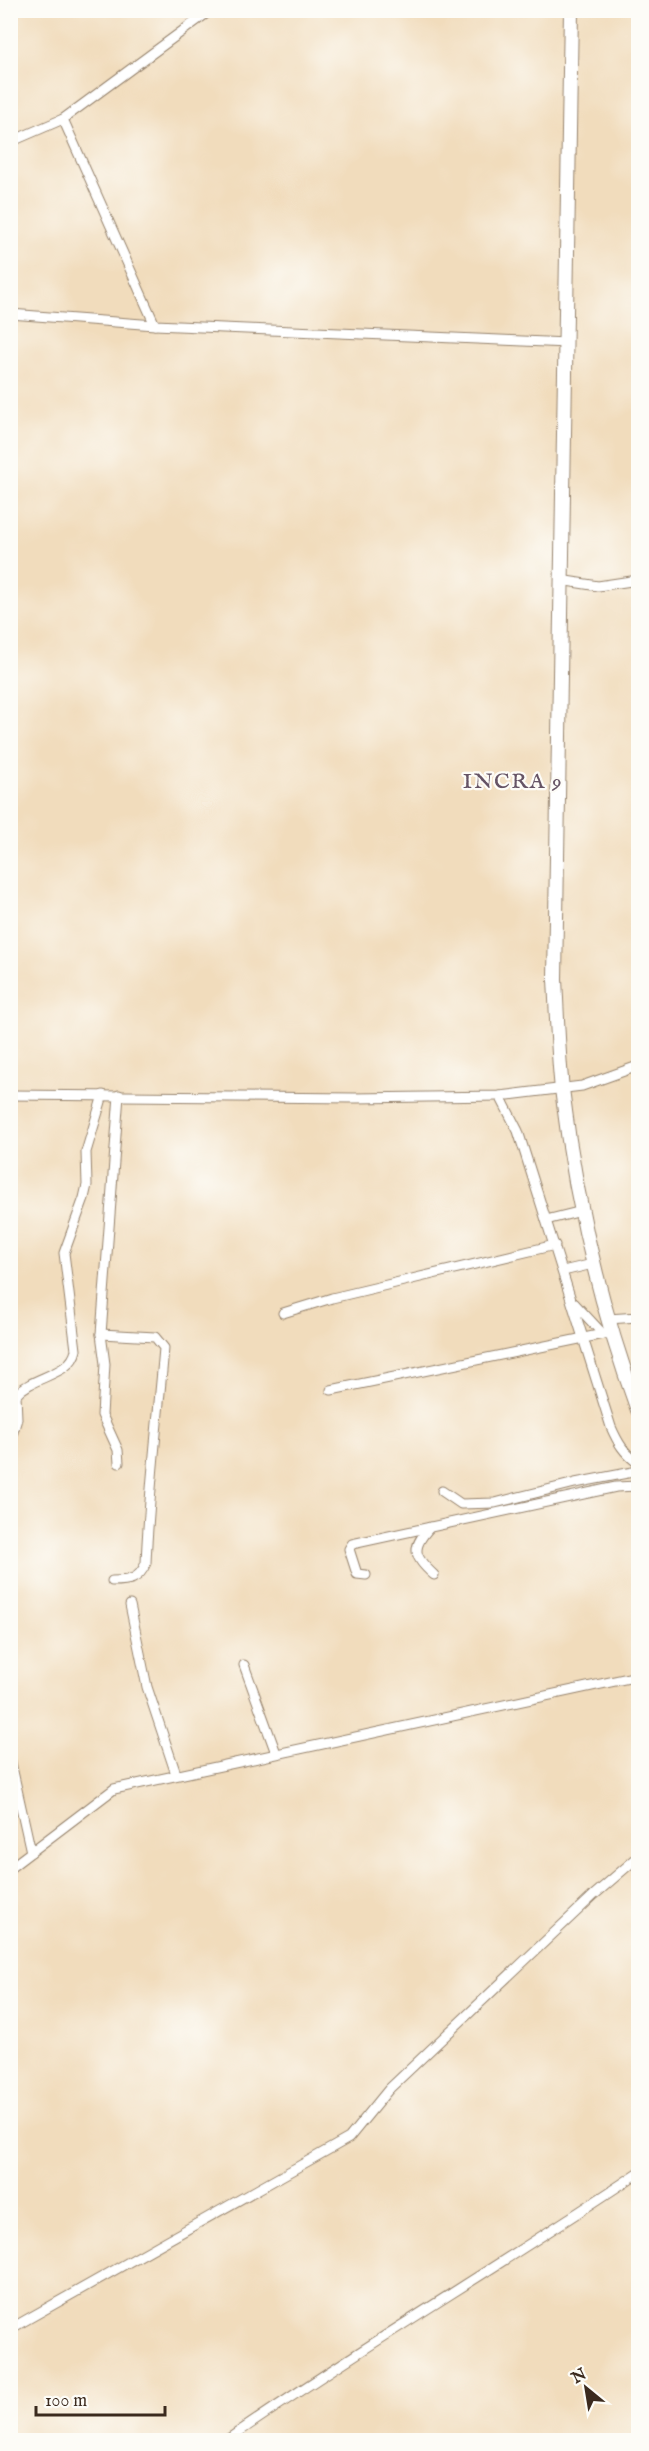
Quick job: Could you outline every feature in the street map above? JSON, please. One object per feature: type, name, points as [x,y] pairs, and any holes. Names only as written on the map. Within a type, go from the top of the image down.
[{"type":"main road","points":[[571,10],[555,979],[562,1089],[582,1211],[593,1264],[609,1318],[608,1333],[639,1410]]},
{"type":"street","points":[[10,142],[63,118],[211,10]]},
{"type":"street","points":[[63,118],[155,325]]},
{"type":"street","points":[[10,314],[155,325],[567,343]]},
{"type":"street","points":[[560,580],[598,586],[639,580]]},
{"type":"street","points":[[10,1095],[355,1098],[500,1096],[582,1086],[639,1066]]},
{"type":"street","points":[[10,1442],[17,1419],[16,1395],[25,1385],[63,1368],[74,1359],[76,1350],[64,1253],[84,1198],[87,1185],[86,1152],[103,1095]]},
{"type":"street","points":[[119,1095],[101,1334],[105,1364],[102,1415],[118,1449],[119,1463]]},
{"type":"street","points":[[500,1096],[518,1131],[573,1301],[582,1338],[618,1444],[628,1456],[639,1462]]},
{"type":"street","points":[[546,1220],[582,1211]]},
{"type":"street","points":[[283,1313],[332,1298],[555,1245]]},
{"type":"street","points":[[563,1271],[593,1264]]},
{"type":"street","points":[[573,1301],[608,1333]]},
{"type":"street","points":[[609,1318],[639,1317]]},
{"type":"street","points":[[331,1390],[608,1333]]},
{"type":"street","points":[[101,1334],[155,1337],[164,1348],[156,1448],[149,1496],[146,1563],[142,1573],[132,1581],[112,1581]]},
{"type":"street","points":[[442,1491],[461,1504],[495,1503],[575,1483],[639,1471]]},
{"type":"street","points":[[366,1575],[357,1574],[350,1551],[352,1544],[616,1487],[639,1486]]},
{"type":"street","points":[[430,1527],[418,1540],[416,1554],[422,1564],[434,1575]]},
{"type":"street","points":[[130,1605],[147,1687],[176,1774]]},
{"type":"street","points":[[244,1665],[276,1753]]},
{"type":"street","points":[[10,1868],[114,1789],[639,1676]]},
{"type":"street","points":[[10,1758],[31,1852]]},
{"type":"street","points":[[10,2329],[349,2138],[389,2089],[594,1895],[639,1857]]},
{"type":"street","points":[[227,2440],[309,2384],[542,2238],[639,2173]]},
{"type":"district","name":"INCRA 9","points":[[513,782]]}]
